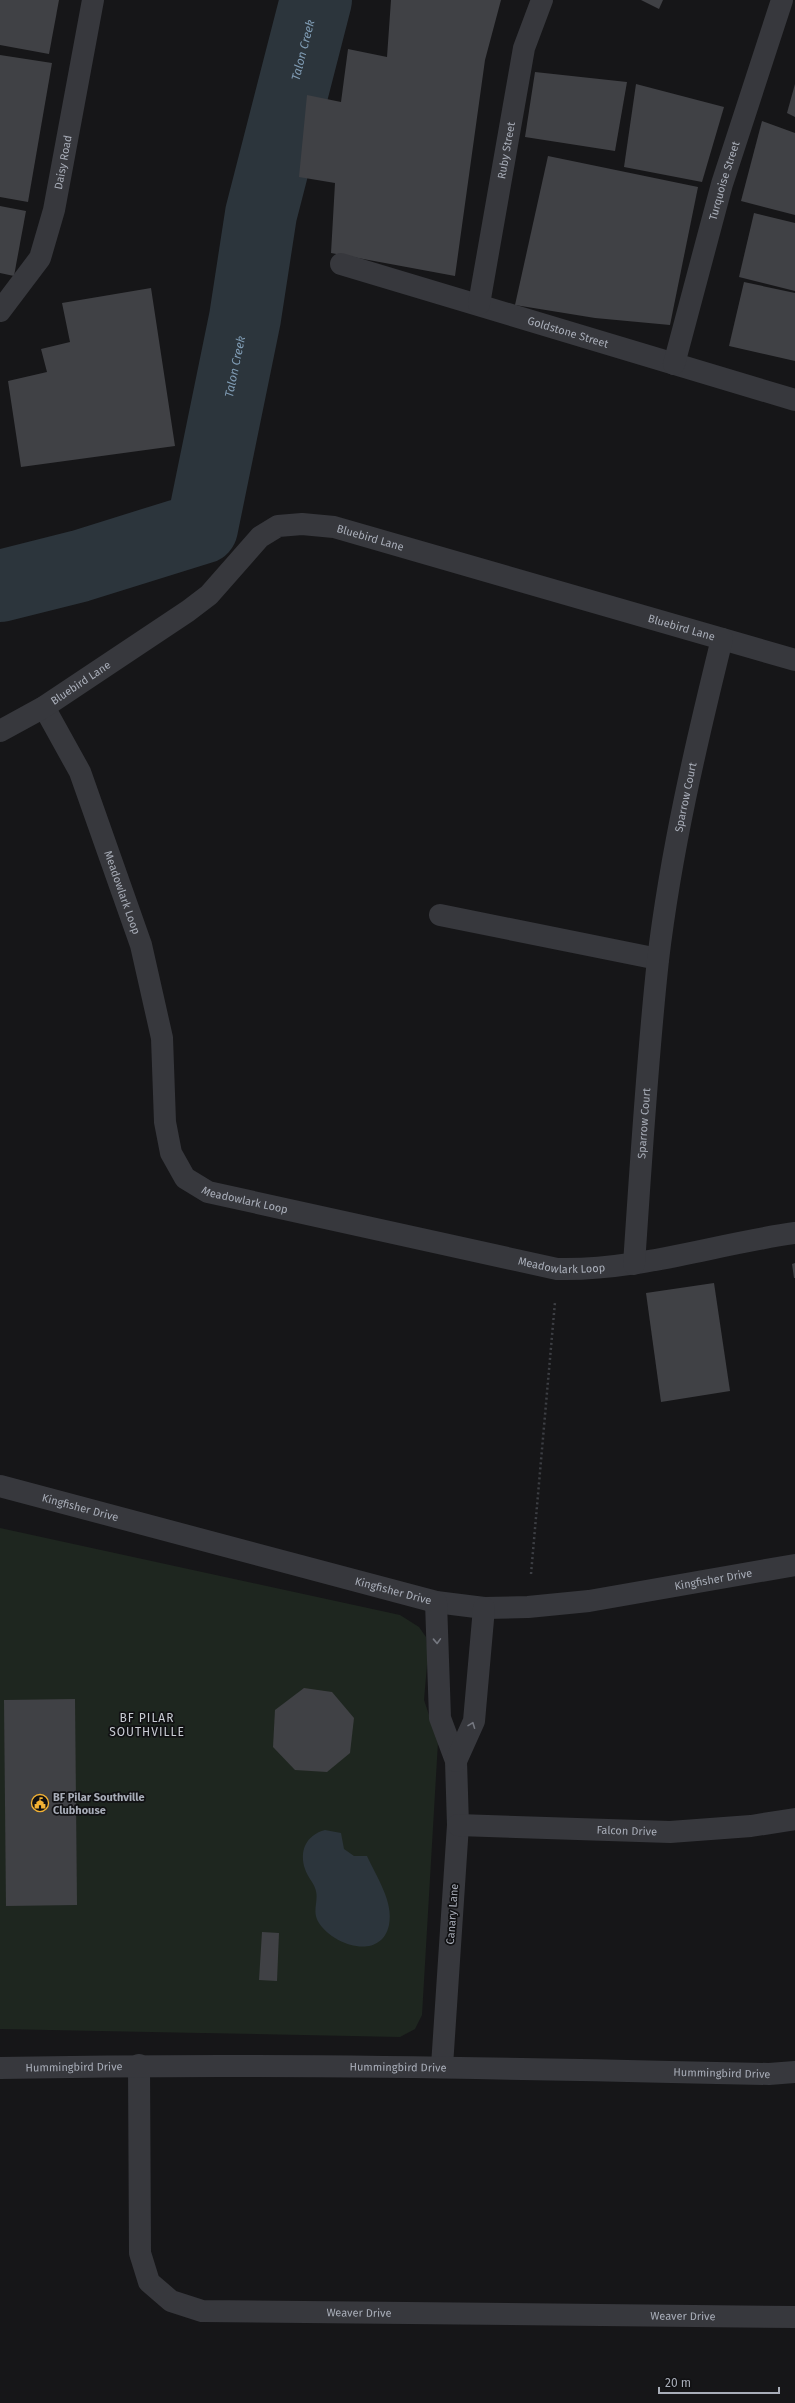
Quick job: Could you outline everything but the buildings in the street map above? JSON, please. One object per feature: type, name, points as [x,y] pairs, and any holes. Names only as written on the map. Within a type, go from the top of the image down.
[{"type":"street","name":"Daisy Road","points":[[0,311],[40,258],[54,210],[93,0]]},
{"type":"street","name":"Ruby Street","points":[[479,304],[524,48],[542,0]]},
{"type":"street","name":"Turquoise Street","points":[[674,364],[722,184],[782,0]]},
{"type":"street","name":"Goldstone Street","points":[[341,264],[479,304],[795,400]]},
{"type":"street","name":"Bluebird Lane","points":[[0,730],[44,707],[188,611],[209,595],[260,537],[278,526],[302,524],[334,527],[795,660]]},
{"type":"street","name":"Sparrow Court","points":[[634,1264],[648,1062],[658,958],[677,837],[699,731],[722,639]]},
{"type":"street","name":"Meadowlark Loop","points":[[44,707],[80,772],[141,945],[162,1038],[165,1122],[171,1153],[185,1178],[208,1192],[557,1269],[593,1270],[634,1264],[795,1232]]},
{"type":"street","points":[[440,915],[658,958]]},
{"type":"street","name":"Kingfisher Drive","points":[[0,1486],[436,1602],[484,1608],[528,1607],[589,1601],[795,1565]]},
{"type":"street","name":"Canary Lane","points":[[436,1602],[440,1718],[456,1761],[458,1825],[442,2066]]},
{"type":"street","name":"Canary Lane","points":[[456,1761],[474,1721],[484,1608]]},
{"type":"street","name":"Falcon Drive","points":[[458,1825],[670,1832],[751,1826],[795,1819]]},
{"type":"street","name":"Hummingbird Drive","points":[[0,2068],[139,2065],[442,2066],[769,2074],[795,2072]]},
{"type":"street","name":"Weaver Drive","points":[[139,2065],[140,2253],[149,2282],[171,2301],[202,2311],[795,2317]]},
{"type":"path","points":[[528,1607],[557,1269]]},
{"type":"shaded area","points":[[0,1528],[400,1615],[419,1627],[426,1637],[428,1654],[424,1700],[438,1742],[422,2015],[415,2029],[400,2037],[0,2029]]},
{"type":"shaded area","points":[[325,1830],[341,1833],[344,1849],[354,1856],[367,1856],[383,1889],[389,1907],[389,1925],[384,1936],[377,1943],[367,1946],[357,1946],[346,1943],[335,1938],[319,1923],[316,1914],[316,1892],[306,1872],[303,1856],[309,1840],[318,1832]]},
{"type":"waterway","name":"Talon Creek","points":[[0,586],[80,566],[202,528],[245,318],[261,214],[316,0]]},
{"type":"place","name":"BF Pilar Southville Clubhouse","points":[[40,1803]]},
{"type":"district","name":"BF PILAR SOUTHVILLE","points":[[147,1725]]}]
